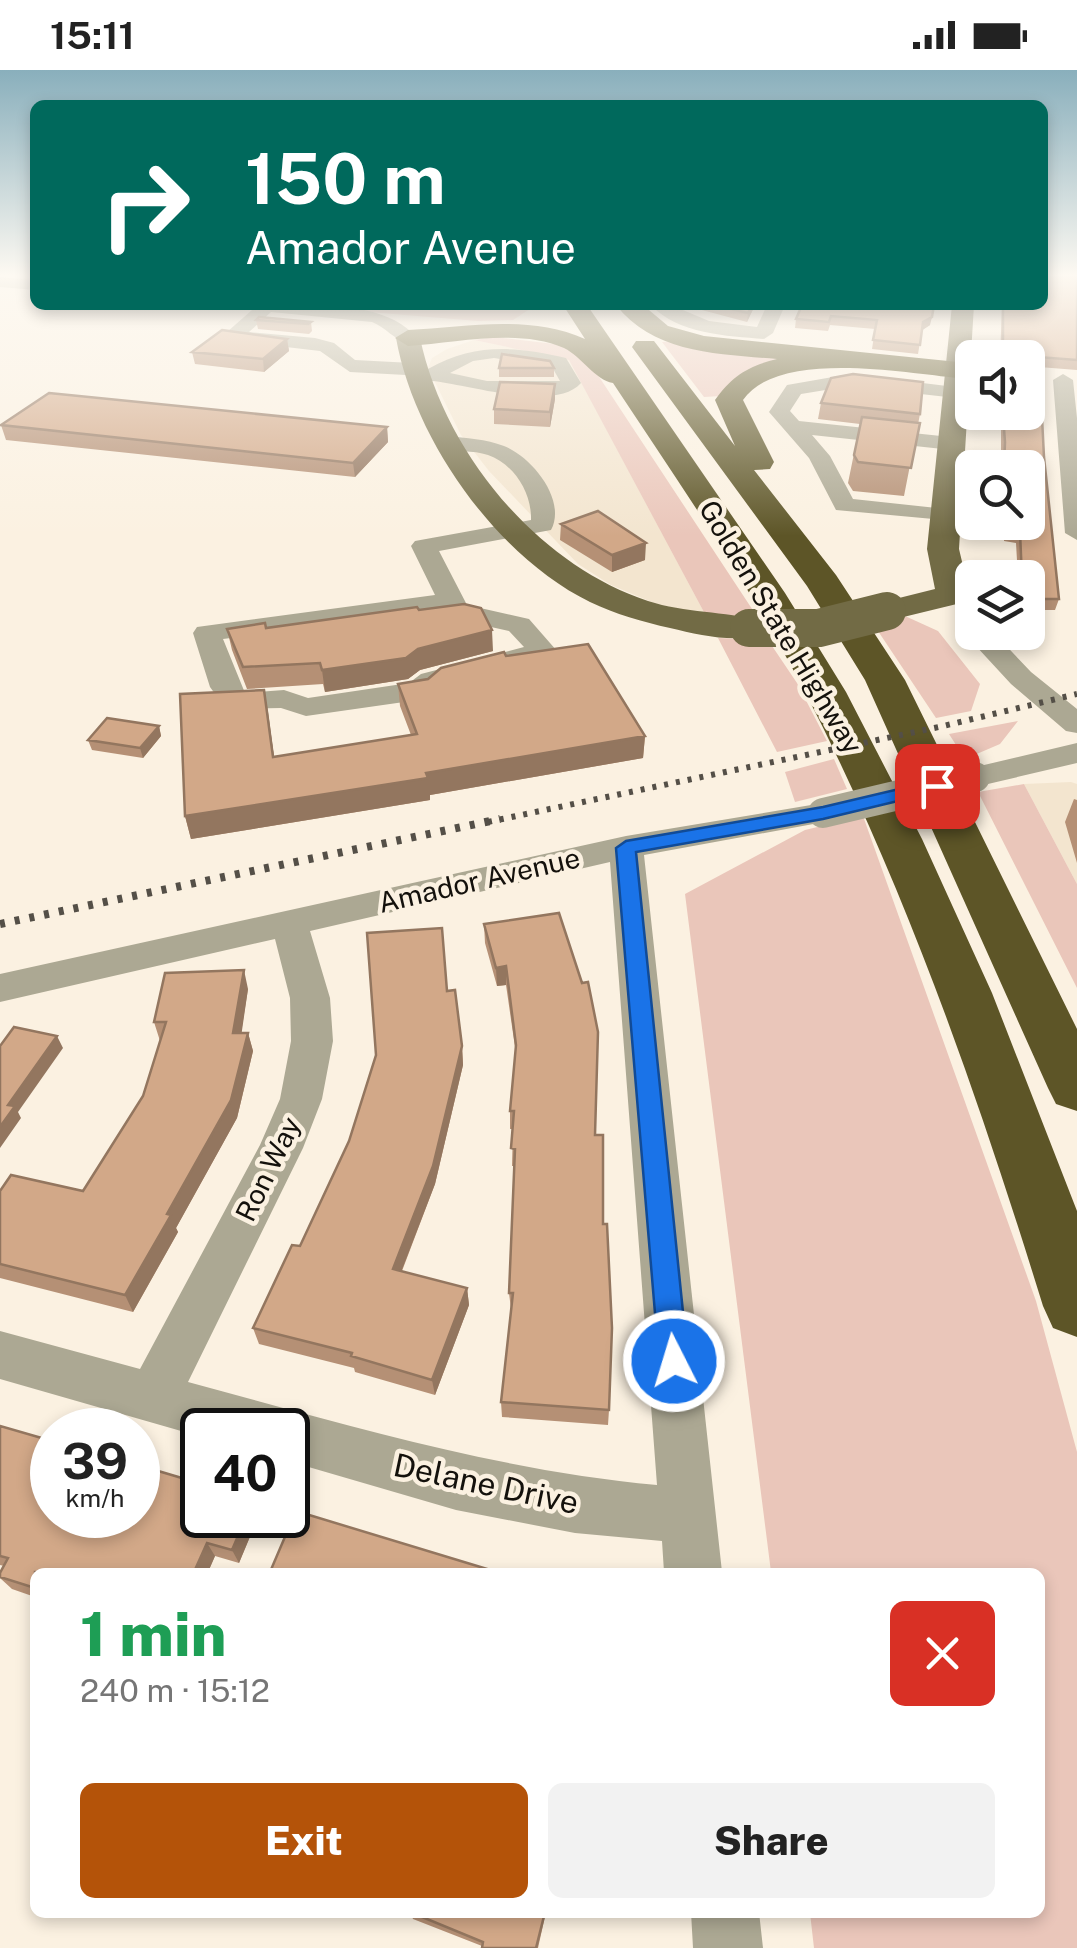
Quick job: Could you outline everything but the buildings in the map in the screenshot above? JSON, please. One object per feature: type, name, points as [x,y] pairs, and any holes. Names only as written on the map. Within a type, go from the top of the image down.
[{"type":"highway","points":[[598,361],[640,404]]},
{"type":"highway","name":"Golden State Highway","points":[[612,361],[755,573],[869,775],[905,852],[978,1033],[1077,1306]]},
{"type":"highway","name":"Golden State Highway","points":[[656,361],[823,584],[884,680],[1077,1088]]},
{"type":"highway","points":[[823,584],[797,525],[750,447],[728,400],[746,380],[774,369],[859,361],[955,377]]},
{"type":"main road","points":[[415,361],[447,443],[478,485],[569,575],[626,605],[703,624],[818,628],[952,596],[943,549],[955,424]]},
{"type":"street","points":[[343,361],[350,366],[393,361]]},
{"type":"street","points":[[420,361],[463,381],[487,386],[564,388],[572,383],[559,362],[550,361]]},
{"type":"street","points":[[463,381],[516,361]]},
{"type":"street","points":[[946,516],[844,505],[819,456],[780,412],[794,389],[805,386],[850,380],[955,378]]},
{"type":"street","points":[[1062,380],[1077,533]]},
{"type":"street","points":[[793,427],[952,443]]},
{"type":"street","points":[[447,443],[497,450],[541,494],[544,523],[424,546],[456,610],[519,624],[543,652],[431,680],[418,691],[306,707],[284,699],[237,702],[225,686],[208,633],[451,601]]},
{"type":"street","points":[[478,485],[527,479]]},
{"type":"street","points":[[952,596],[955,600]]},
{"type":"street","points":[[994,650],[1021,678],[1077,724]]},
{"type":"street","name":"Amador Avenue","points":[[0,988],[626,848],[823,813],[1077,753]]},
{"type":"street","points":[[626,848],[693,1568]]},
{"type":"street","name":"Ron Way","points":[[152,1398],[281,1148],[301,1098],[312,1041],[310,998],[289,923]]},
{"type":"street","points":[[0,1355],[188,1408]]},
{"type":"street","name":"Delane Drive","points":[[310,1442],[456,1482],[575,1504],[688,1516]]},
{"type":"street","points":[[726,1918],[728,1948]]},
{"type":"shaded area","points":[[431,361],[570,361],[706,616],[654,603],[611,585],[578,564],[489,471],[461,435],[428,368]]},
{"type":"shaded area","points":[[569,361],[588,361],[758,618],[706,616]]},
{"type":"shaded area","points":[[676,361],[822,361],[754,372],[729,386],[721,396],[704,397]]},
{"type":"shaded area","points":[[905,616],[938,631],[980,684],[971,711],[936,718],[876,628]]},
{"type":"shaded area","points":[[718,638],[768,640],[797,683],[827,741],[777,752]]},
{"type":"shaded area","points":[[1018,721],[1000,744],[965,759],[949,734]]},
{"type":"shaded area","points":[[834,759],[847,789],[795,802],[785,772]]},
{"type":"shaded area","points":[[1024,784],[1077,784],[1077,884]]},
{"type":"shaded area","points":[[1024,784],[1077,884],[1077,988],[978,792]]},
{"type":"shaded area","points":[[863,816],[1036,1301],[1077,1452],[1077,1948],[814,1948],[811,1918],[1045,1918],[1045,1568],[770,1568],[685,894],[805,830]]},
{"type":"railway","points":[[488,822],[1077,694]]},
{"type":"railway","points":[[0,924],[500,819]]},
{"type":"route","points":[[674,1361],[626,848],[823,813],[937,786]]}]
